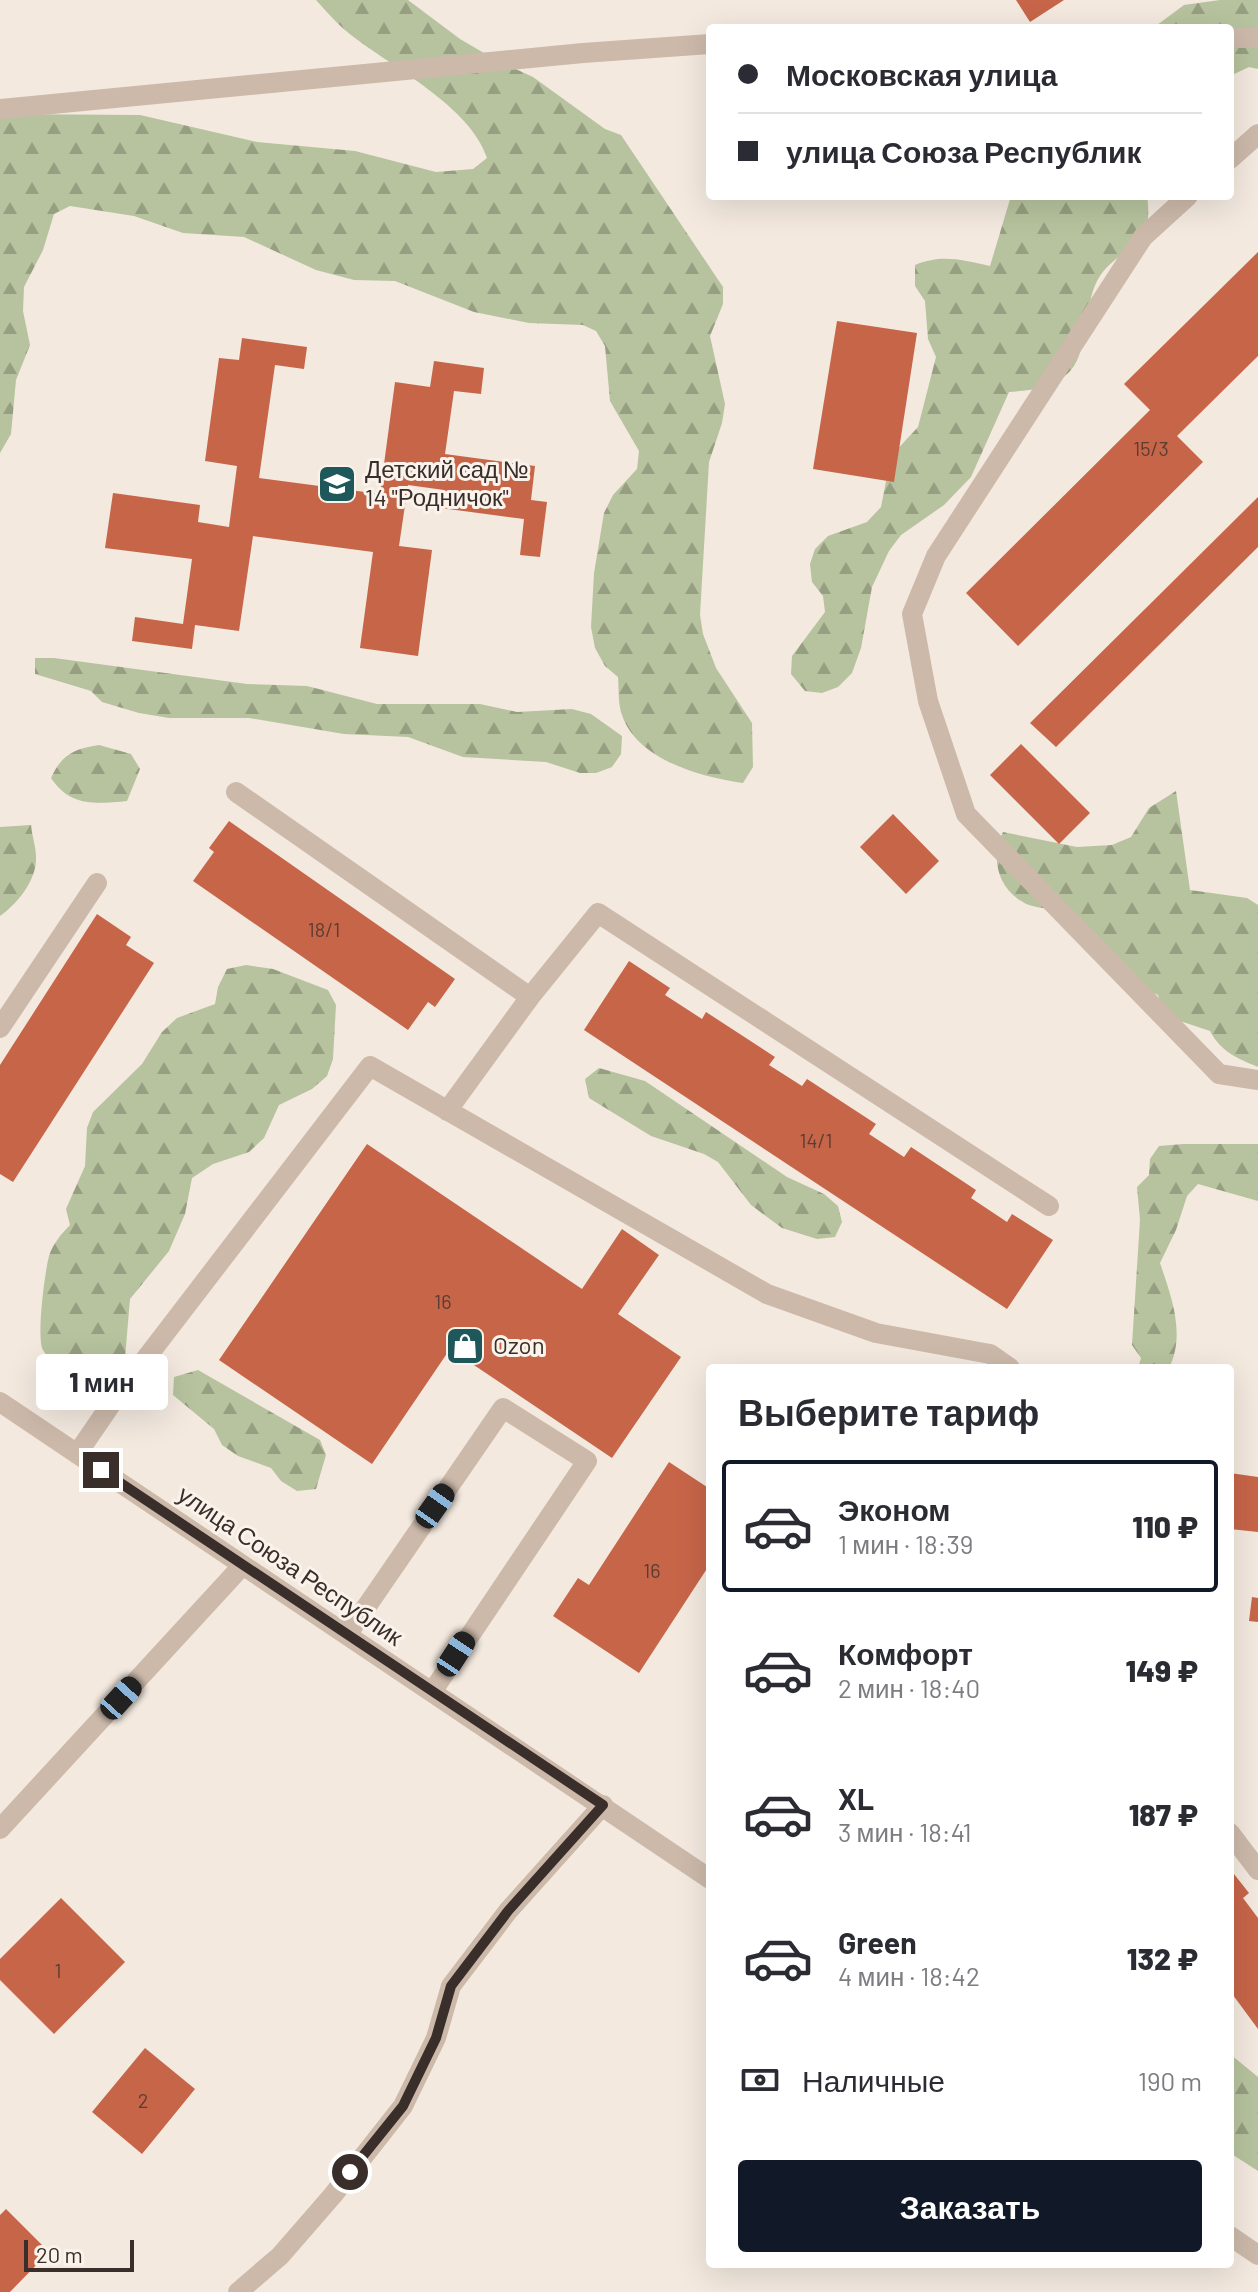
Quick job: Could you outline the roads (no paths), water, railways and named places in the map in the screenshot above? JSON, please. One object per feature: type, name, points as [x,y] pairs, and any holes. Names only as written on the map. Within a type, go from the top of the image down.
[{"type":"street","points":[[1234,38],[1258,38]]},
{"type":"street","points":[[0,109],[583,53],[706,44]]},
{"type":"street","points":[[1234,155],[1258,134]]},
{"type":"street","points":[[1184,200],[1143,237],[936,556],[912,614],[928,701],[966,814],[1219,1074],[1258,1080]]},
{"type":"street","points":[[236,792],[530,997]]},
{"type":"street","points":[[0,1028],[97,883]]},
{"type":"street","points":[[447,1111],[530,997],[598,913],[1049,1206]]},
{"type":"street","points":[[77,1454],[114,1400],[370,1066],[767,1294],[876,1333],[990,1354],[1004,1364]]},
{"type":"street","name":"улица Союза Республик","points":[[0,1402],[706,1876]]},
{"type":"street","points":[[347,1635],[503,1408],[587,1461],[432,1692]]},
{"type":"street","points":[[0,1829],[242,1566]]},
{"type":"street","points":[[238,2292],[280,2256],[403,2106],[436,2038],[451,1986],[508,1911],[603,1805]]},
{"type":"street","points":[[1234,1838],[1258,1870]]},
{"type":"street","points":[[1234,2239],[1258,2255]]},
{"type":"place","name":"Детский сад № 14 \"Родничок\"","points":[[337,484]]},
{"type":"place","name":"Ozon","points":[[465,1346]]}]
